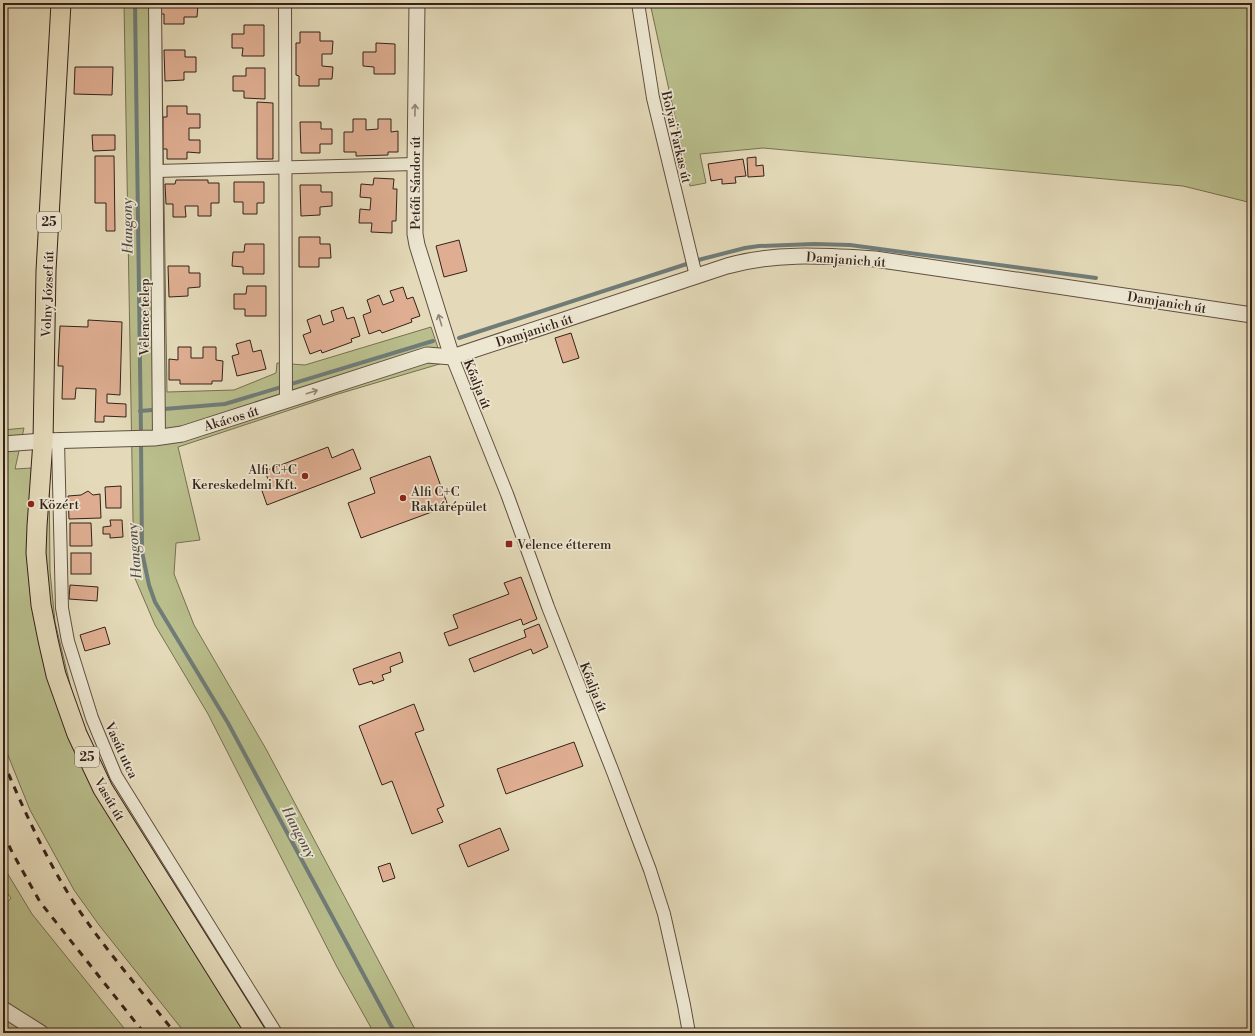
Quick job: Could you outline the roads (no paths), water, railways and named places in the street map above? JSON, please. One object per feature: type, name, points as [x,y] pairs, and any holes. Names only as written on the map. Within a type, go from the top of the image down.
[{"type":"main road","name":"Volny József út","points":[[50,441],[46,271],[61,3]]},
{"type":"main road","name":"Vasút út","points":[[50,441],[37,526],[37,575],[48,640],[56,675],[66,705],[77,734],[103,789],[256,1033]]},
{"type":"street","name":"Velence telep","points":[[156,3],[159,401],[157,438]]},
{"type":"street","points":[[285,3],[286,397]]},
{"type":"street","name":"Petőfi Sándor út","points":[[417,3],[414,164],[415,234],[417,245],[452,357]]},
{"type":"street","name":"Bolyai Farkas út","points":[[638,3],[653,98],[695,272]]},
{"type":"street","points":[[157,171],[414,164]]},
{"type":"street","name":"Damjanich út","points":[[452,357],[695,272],[750,260],[775,257],[820,255],[875,259],[1252,315]]},
{"type":"street","name":"Akácos út","points":[[3,444],[157,438],[182,434],[286,397],[427,355],[452,357]]},
{"type":"street","name":"Kőalja út","points":[[452,357],[507,494],[548,607],[650,870],[664,914],[672,947],[689,1033]]},
{"type":"street","name":"Vasút utca","points":[[50,441],[62,608],[68,641],[92,718],[116,776],[276,1033]]},
{"type":"street","points":[[3,1008],[41,1033]]},
{"type":"waterway","name":"Hangony","points":[[135,3],[141,435]]},
{"type":"waterway","points":[[459,338],[702,259],[759,246],[814,244],[850,245],[1096,278]]},
{"type":"waterway","points":[[140,411],[225,404],[433,341]]},
{"type":"waterway","name":"Hangony","points":[[141,441],[142,552],[149,585],[155,602],[228,723],[395,1033]]},
{"type":"railway","points":[[3,761],[34,831],[71,898],[108,950],[175,1033]]},
{"type":"railway","points":[[3,833],[40,902],[144,1033]]},
{"type":"place","name":"Alfi C+C Kereskedelmi Kft.","points":[[305,476]]},
{"type":"place","name":"Alfi C+C Raktárépület","points":[[403,498]]},
{"type":"place","name":"Közért","points":[[31,504]]},
{"type":"place","name":"Velence étterem","points":[[509,544]]}]
